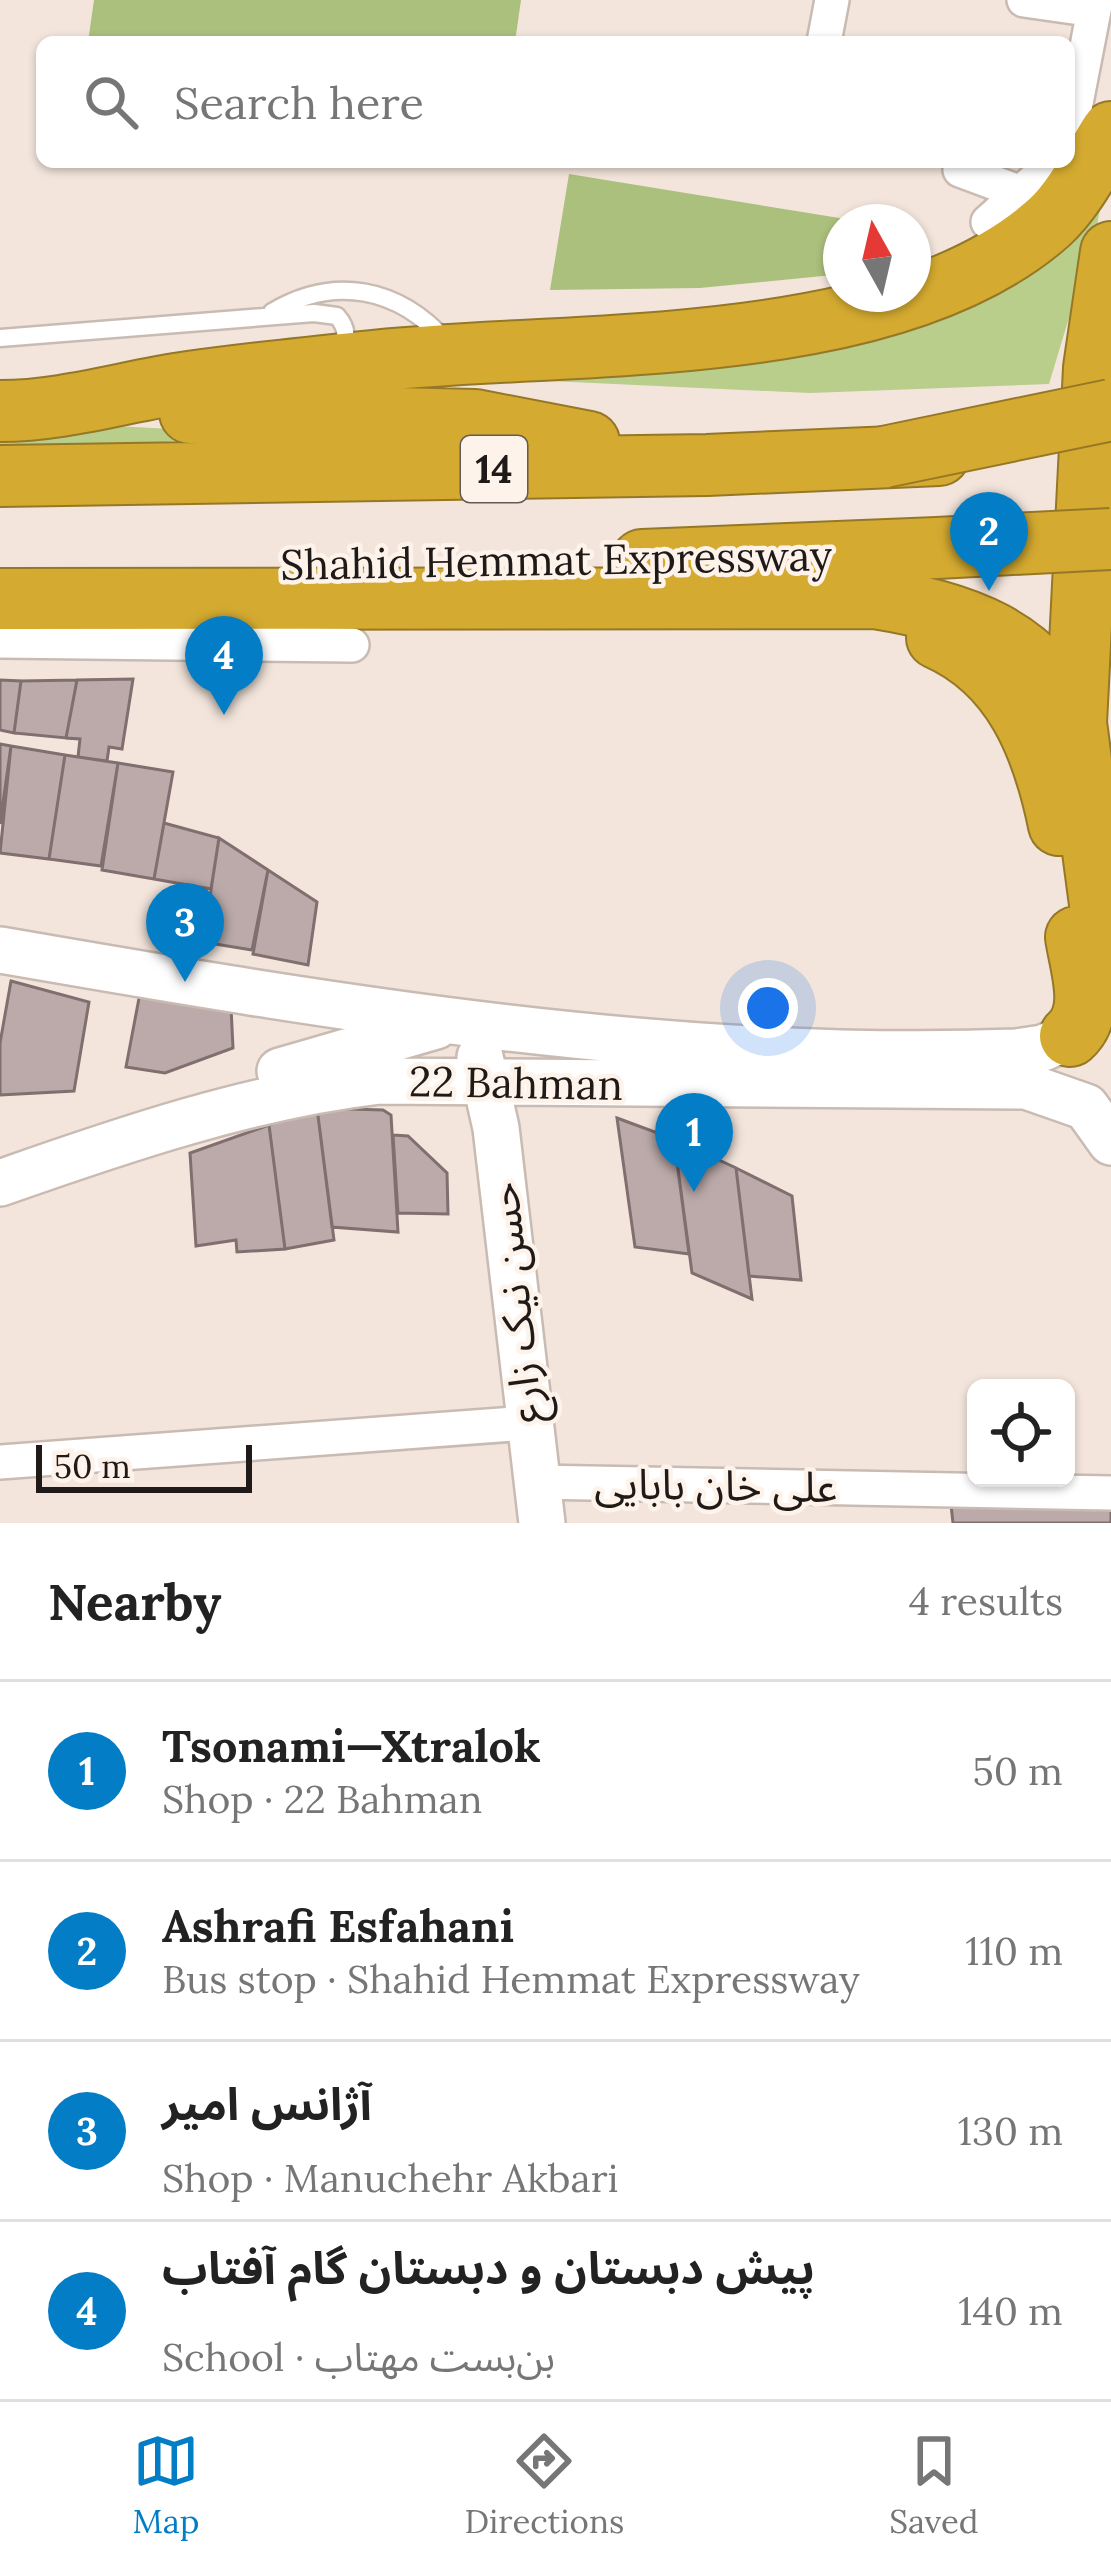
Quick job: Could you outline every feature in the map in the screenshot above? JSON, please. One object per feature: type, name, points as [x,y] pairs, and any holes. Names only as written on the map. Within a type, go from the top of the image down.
[{"type":"highway","points":[[16,411],[188,382],[456,351],[716,338],[861,310],[941,286],[1007,253],[1051,220],[1111,132]]},
{"type":"highway","points":[[1111,252],[1094,368],[1076,724],[1111,987]]},
{"type":"highway","points":[[884,457],[1111,410]]},
{"type":"highway","points":[[16,411],[475,420],[707,465]]},
{"type":"highway","name":"14","points":[[0,476],[707,465],[1111,448]]},
{"type":"highway","name":"Shahid Hemmat Expressway","points":[[0,570],[710,559],[938,564],[1109,548]]},
{"type":"highway","points":[[359,621],[524,562]]},
{"type":"highway","points":[[0,599],[359,621],[874,598],[920,605],[989,628],[1038,662],[1066,698],[1076,724]]},
{"type":"highway","points":[[779,601],[876,619],[940,639],[990,672],[1014,701],[1051,785],[1062,840],[1086,1004],[1083,1023],[1070,1036]]},
{"type":"main road","points":[[0,950],[458,1020]]},
{"type":"main road","name":"22 Bahman","points":[[124,1139],[199,1101],[286,1070],[458,1020],[729,1052],[1016,1052],[1043,1048],[1070,1036]]},
{"type":"main road","name":"حسن نیک زارع","points":[[458,1020],[478,1052],[496,1128],[539,1503]]},
{"type":"main road","name":"22 Bahman","points":[[0,1183],[124,1139],[328,1087],[380,1081],[1026,1086],[1086,1107],[1111,1142]]},
{"type":"street","points":[[825,36],[832,0]]},
{"type":"street","points":[[1024,0],[1095,5],[1075,108]]},
{"type":"street","points":[[988,222],[1049,168]]},
{"type":"street","points":[[960,170],[1024,194]]},
{"type":"street","points":[[0,641],[359,621]]},
{"type":"street","points":[[0,1462],[528,1423]]},
{"type":"street","name":"علی خان بابایی","points":[[539,1503],[1111,1493]]},
{"type":"lane","points":[[266,316],[304,293],[353,291],[410,311],[433,325],[456,351]]},
{"type":"lane","points":[[0,338],[266,316],[337,316],[345,326],[345,341],[325,366]]},
{"type":"green space","points":[[94,0],[521,0],[516,36],[89,36]]},
{"type":"green space","points":[[1109,164],[1097,225],[1049,384],[810,393],[550,381],[366,388],[815,332],[850,312],[931,312],[931,266]]},
{"type":"green space","points":[[569,174],[823,215],[823,276],[700,288],[550,290]]},
{"type":"green space","points":[[115,426],[467,445],[0,453],[0,427]]},
{"type":"building","points":[[133,679],[122,749],[109,747],[107,761],[78,757],[80,739],[66,738],[77,680]]},
{"type":"building","points":[[0,680],[21,681],[14,733],[0,730]]},
{"type":"building","points":[[77,680],[66,738],[14,733],[21,681]]},
{"type":"building","points":[[0,744],[11,746],[0,824]]},
{"type":"building","points":[[11,746],[65,755],[49,859],[0,853]]},
{"type":"building","points":[[65,755],[118,763],[101,866],[49,859]]},
{"type":"building","points":[[118,763],[173,772],[154,879],[102,870]]},
{"type":"building","points":[[164,823],[219,838],[211,889],[154,879]]},
{"type":"building","points":[[219,838],[268,870],[252,950],[203,942]]},
{"type":"building","points":[[268,870],[317,902],[308,965],[253,954]]},
{"type":"building","points":[[11,981],[89,1002],[74,1091],[0,1095],[0,1043]]},
{"type":"building","points":[[140,993],[231,1007],[233,1048],[165,1073],[126,1067]]},
{"type":"building","points":[[317,1108],[334,1240],[285,1249],[269,1125]]},
{"type":"building","points":[[317,1108],[383,1110],[391,1115],[398,1232],[332,1227]]},
{"type":"building","points":[[617,1118],[674,1139],[689,1254],[635,1247]]},
{"type":"building","points":[[269,1125],[285,1249],[237,1252],[236,1240],[196,1246],[190,1153]]},
{"type":"building","points":[[393,1135],[408,1136],[447,1173],[448,1214],[398,1213]]},
{"type":"building","points":[[674,1139],[736,1168],[752,1299],[692,1273]]},
{"type":"building","points":[[736,1168],[792,1196],[801,1280],[749,1276]]},
{"type":"building","points":[[951,1505],[1111,1510],[1111,1523],[953,1523]]},
{"type":"place","name":"Ashrafi Esfahani","points":[[989,591]]},
{"type":"place","name":"پیش دبستان و دبستان گام آفتاب","points":[[224,715]]},
{"type":"place","name":"آژانس امیر","points":[[185,982]]},
{"type":"place","name":"Tsonami—Xtralok","points":[[694,1192]]}]
